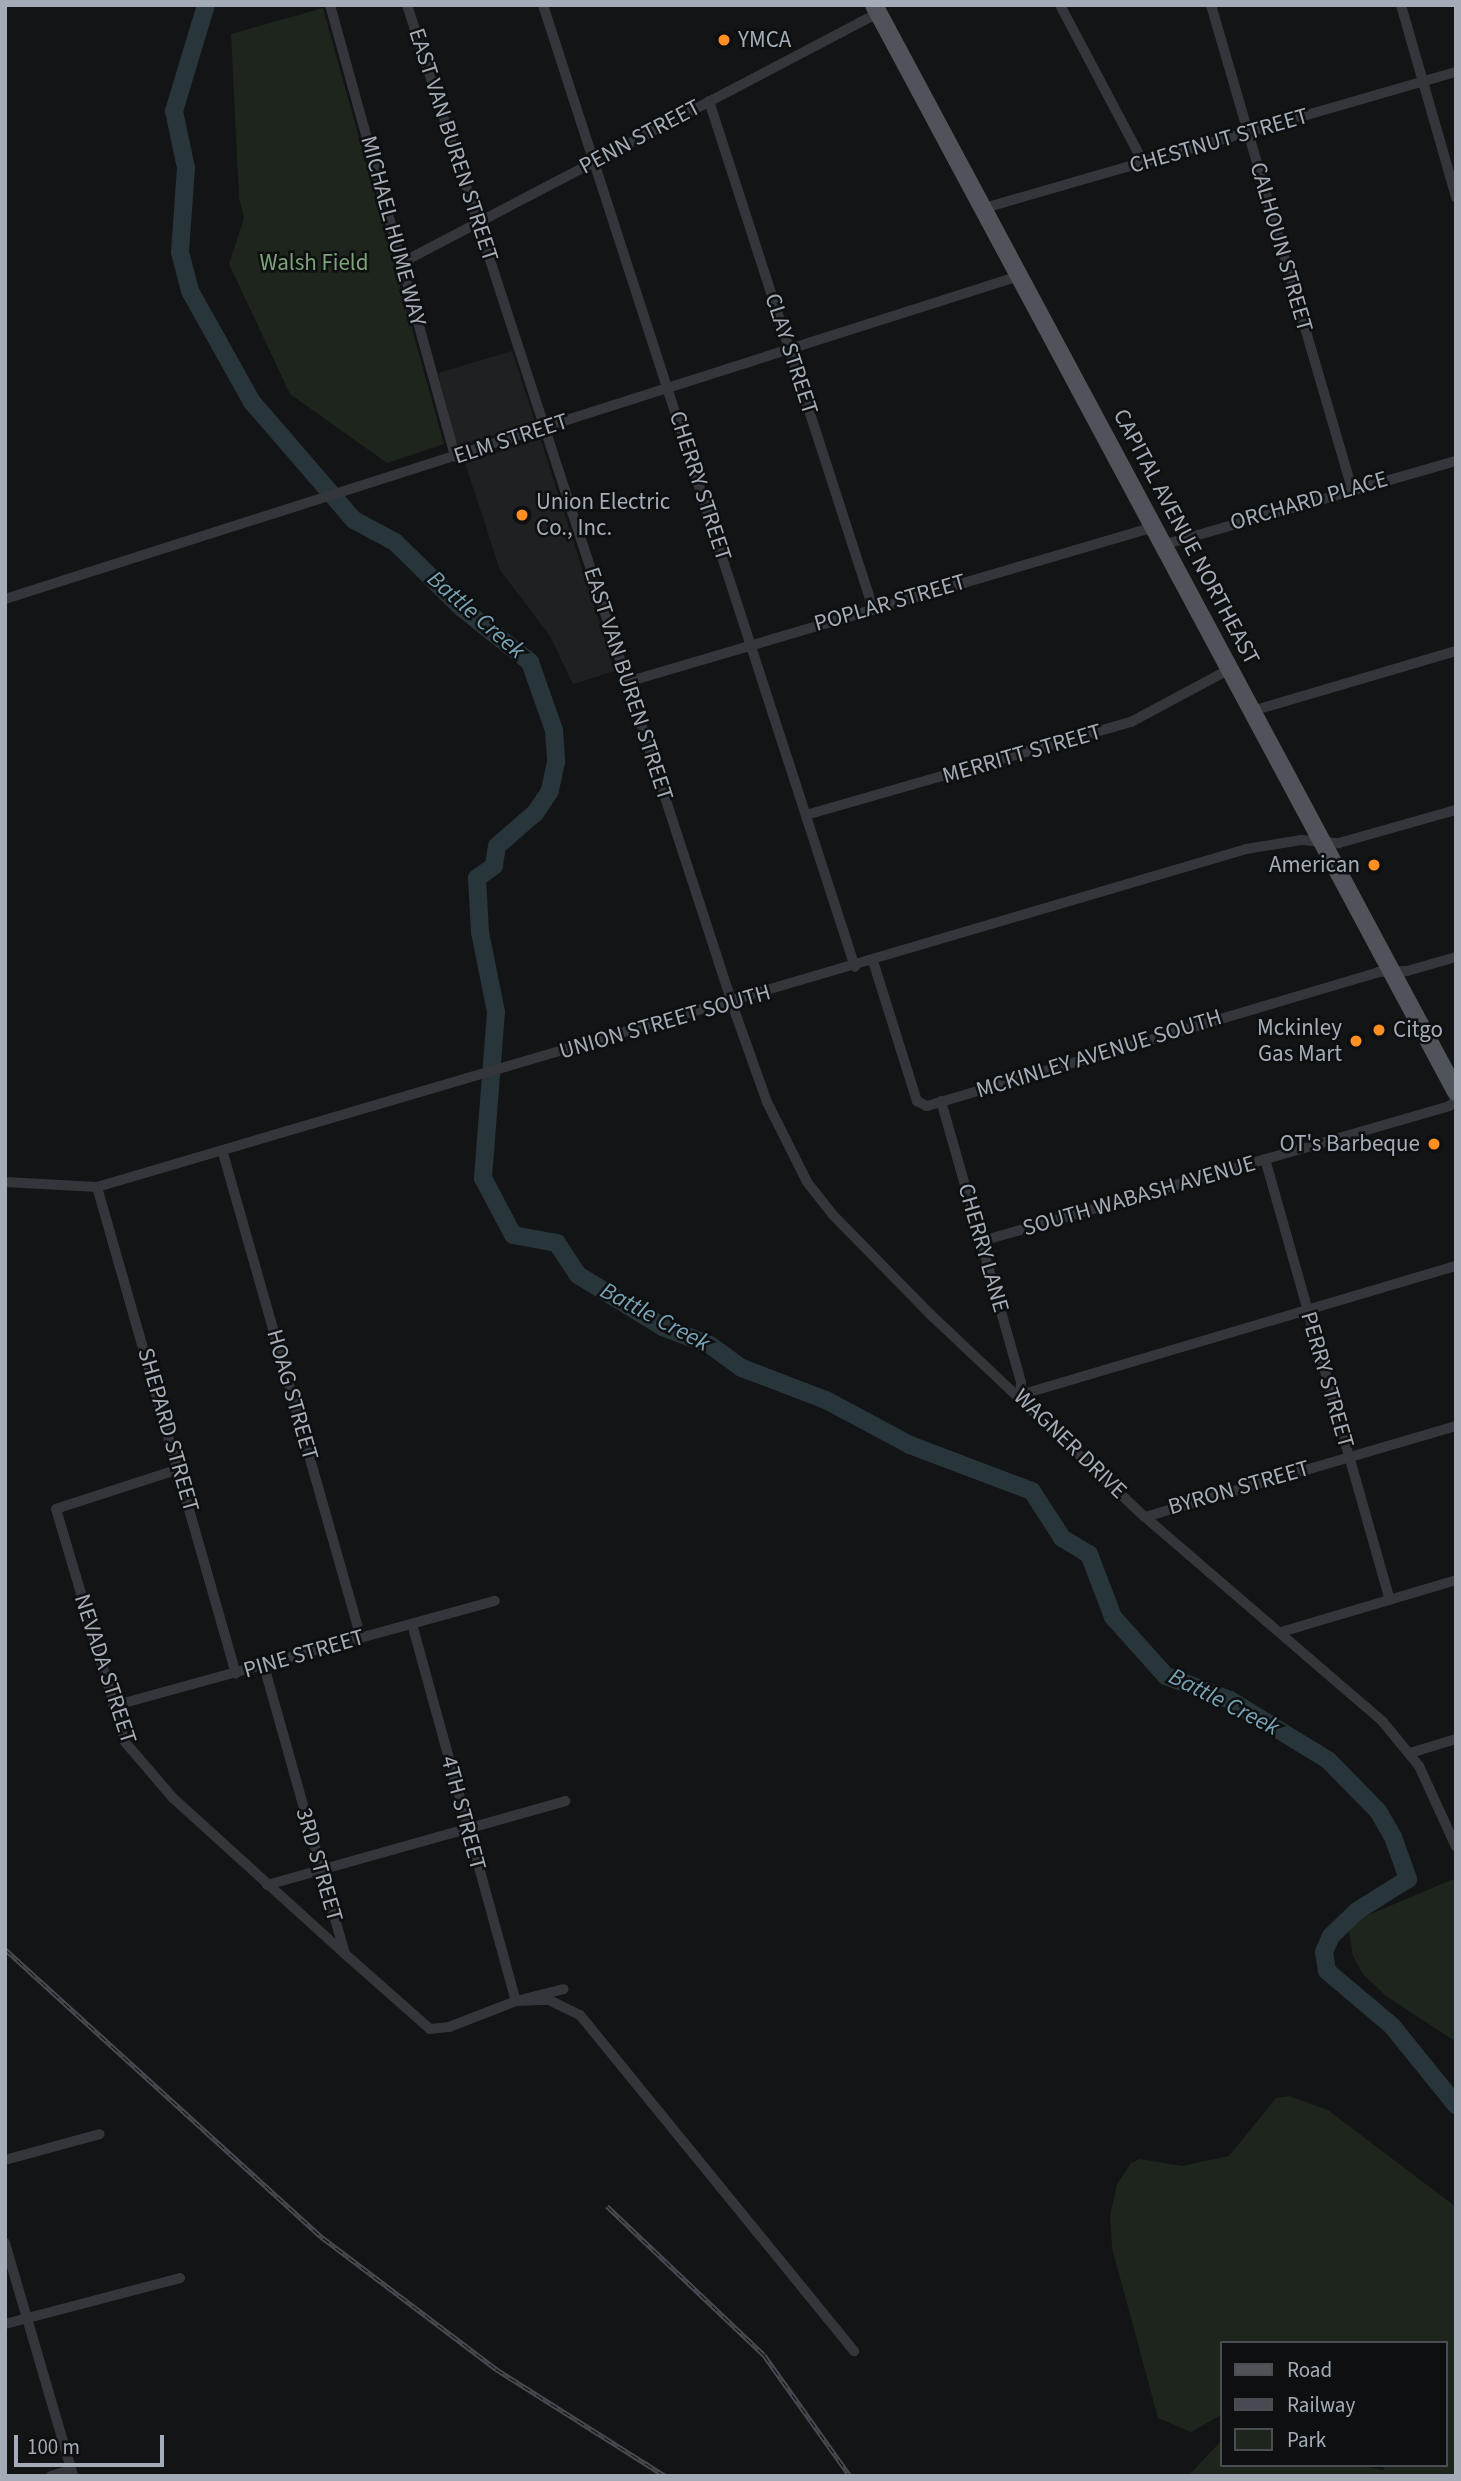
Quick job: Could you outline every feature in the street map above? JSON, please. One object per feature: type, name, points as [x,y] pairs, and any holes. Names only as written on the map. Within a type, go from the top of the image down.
[{"type":"main road","name":"CAPITAL AVENUE NORTHEAST","points":[[876,9],[1016,277],[1154,527],[1456,1092]]},
{"type":"street","name":"MICHAEL HUME WAY","points":[[330,5],[455,457]]},
{"type":"street","name":"EAST VAN BUREN STREET","points":[[407,5],[733,1003]]},
{"type":"street","name":"CHERRY STREET","points":[[543,5],[855,967]]},
{"type":"street","points":[[1060,5],[1143,162]]},
{"type":"street","name":"CALHOUN STREET","points":[[1211,5],[1352,489]]},
{"type":"street","points":[[1401,5],[1456,197]]},
{"type":"street","name":"PENN STREET","points":[[403,262],[709,101],[876,9]]},
{"type":"street","name":"CHESTNUT STREET","points":[[981,209],[1456,72]]},
{"type":"street","name":"CLAY STREET","points":[[709,101],[873,608]]},
{"type":"street","name":"ELM STREET","points":[[5,599],[405,474],[1016,277]]},
{"type":"street","name":"ORCHARD PLACE","points":[[1163,544],[1456,461]]},
{"type":"street","name":"POPLAR STREET","points":[[627,682],[1154,527]]},
{"type":"street","points":[[1252,711],[1456,651]]},
{"type":"street","name":"MERRITT STREET","points":[[806,815],[1132,722],[1230,669]]},
{"type":"street","name":"UNION STREET SOUTH","points":[[5,1182],[97,1187],[223,1153],[733,1003],[1246,849],[1301,840],[1339,843],[1456,810]]},
{"type":"street","name":"MCKINLEY AVENUE SOUTH","points":[[873,961],[917,1101],[927,1106],[1378,972],[1392,972],[1456,957]]},
{"type":"street","name":"WAGNER DRIVE","points":[[733,1003],[767,1102],[807,1182],[833,1215],[930,1314],[1020,1395],[1145,1517],[1346,1686],[1410,1753],[1456,1847]]},
{"type":"street","name":"CHERRY LANE","points":[[941,1101],[1021,1382],[1020,1395]]},
{"type":"street","name":"SOUTH WABASH AVENUE","points":[[982,1241],[1449,1106],[1456,1101]]},
{"type":"street","name":"HOAG STREET","points":[[223,1153],[361,1638]]},
{"type":"street","name":"PERRY STREET","points":[[1265,1159],[1390,1600]]},
{"type":"street","name":"SHEPARD STREET","points":[[97,1187],[236,1674]]},
{"type":"street","points":[[1020,1395],[1306,1307],[1456,1266]]},
{"type":"street","name":"BYRON STREET","points":[[1145,1517],[1456,1426]]},
{"type":"street","name":"NEVADA STREET","points":[[179,1469],[56,1509],[125,1742],[139,1763],[267,1885],[345,1954]]},
{"type":"street","points":[[1281,1632],[1456,1580]]},
{"type":"street","name":"PINE STREET","points":[[113,1706],[495,1601]]},
{"type":"street","name":"4TH STREET","points":[[412,1624],[516,2001]]},
{"type":"street","name":"3RD STREET","points":[[264,1666],[345,1954]]},
{"type":"street","points":[[1410,1753],[1456,1740]]},
{"type":"street","points":[[267,1885],[565,1801]]},
{"type":"street","points":[[345,1954],[430,2029],[449,2028],[516,2001],[564,1989]]},
{"type":"street","points":[[516,2001],[549,2000],[580,2015],[854,2351]]},
{"type":"street","points":[[5,2160],[100,2134]]},
{"type":"street","points":[[5,2243],[72,2473],[51,2476]]},
{"type":"street","points":[[5,2324],[180,2278]]},
{"type":"shaded area","points":[[512,351],[535,422],[457,447],[438,373]]},
{"type":"shaded area","points":[[540,438],[615,671],[573,684],[550,636],[500,570],[465,463]]},
{"type":"green space","name":"Walsh Field","points":[[323,8],[444,444],[387,463],[290,394],[229,264],[244,218],[239,198],[231,34]]},
{"type":"green space","points":[[1456,1878],[1456,2042],[1386,1996],[1363,1974],[1353,1956],[1349,1932],[1354,1921]]},
{"type":"green space","points":[[1289,2096],[1328,2110],[1456,2207],[1456,2476],[1188,2476],[1220,2442],[1220,2467],[1369,2467],[1383,2470],[1384,2467],[1447,2467],[1447,2341],[1220,2341],[1220,2416],[1191,2432],[1158,2418],[1112,2248],[1110,2216],[1117,2184],[1131,2163],[1140,2159],[1182,2166],[1229,2156],[1276,2098]]},
{"type":"waterway","name":"Battle Creek","points":[[206,5],[174,111],[186,168],[180,252],[190,291],[252,402],[354,520],[395,542],[462,608],[530,662],[554,730],[556,762],[550,791],[535,813],[497,846],[494,866],[477,878],[480,932],[496,1012],[483,1178],[513,1235],[557,1243],[578,1275],[663,1327],[710,1345],[742,1368],[826,1400],[910,1445],[1032,1491],[1062,1538],[1089,1554],[1113,1617],[1166,1676],[1230,1700],[1328,1760],[1378,1811],[1393,1837],[1408,1879],[1357,1911],[1331,1936],[1324,1952],[1327,1971],[1392,2026],[1456,2105]]},
{"type":"railway","points":[[5,1949],[323,2238],[496,2369],[665,2476]]},
{"type":"railway","points":[[607,2206],[764,2355],[850,2476]]},
{"type":"place","name":"YMCA","points":[[724,40]]},
{"type":"place","name":"Union Electric Co., Inc.","points":[[522,515]]},
{"type":"place","name":"American","points":[[1374,865]]},
{"type":"place","name":"Citgo","points":[[1379,1030]]},
{"type":"place","name":"Mckinley Gas Mart","points":[[1356,1041]]},
{"type":"place","name":"OT's Barbeque","points":[[1434,1144]]}]
